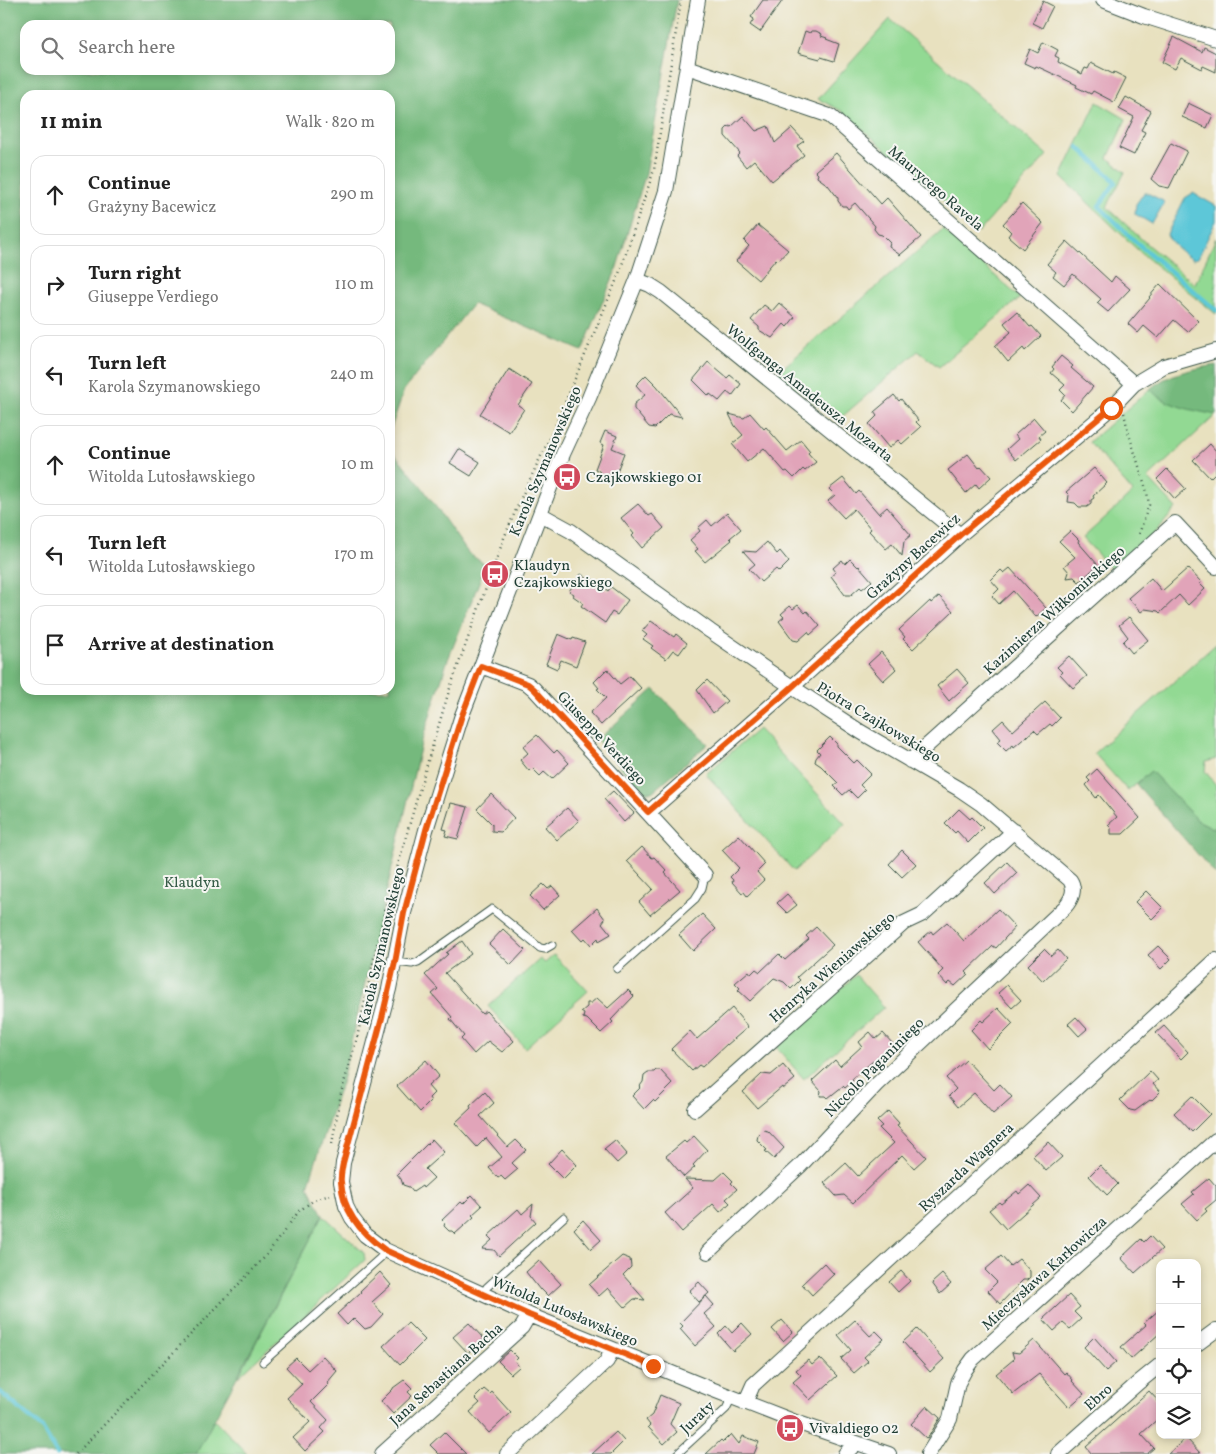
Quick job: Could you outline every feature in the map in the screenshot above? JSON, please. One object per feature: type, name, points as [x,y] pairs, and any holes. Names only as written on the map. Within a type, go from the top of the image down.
[{"type":"street","name":"Karola Szymanowskiego","points":[[343,1163],[395,962],[404,913],[426,830],[461,718],[540,514],[637,280],[666,191],[698,0]]},
{"type":"street","points":[[1103,0],[1144,16],[1216,39]]},
{"type":"street","name":"Maurycego Ravela","points":[[687,68],[830,116],[1134,384]]},
{"type":"street","name":"Wolfganga Amadeusza Mozarta","points":[[637,280],[661,292],[960,535]]},
{"type":"street","name":"Grażyny Bacewicz","points":[[648,812],[792,687],[960,535],[1111,408],[1134,384],[1164,366],[1186,358],[1216,351]]},
{"type":"street","name":"Piotra Czajkowskiego","points":[[540,514],[571,531],[710,631],[860,732],[959,789],[981,804],[1070,880],[1073,884],[1073,894],[1065,907]]},
{"type":"street","name":"Kazimierza Wiłkomirskiego","points":[[910,761],[1175,523],[1216,567]]},
{"type":"street","name":"Giuseppe Verdiego","points":[[481,666],[528,684],[534,689],[705,875]]},
{"type":"street","name":"Henryka Wieniawskiego","points":[[695,1109],[904,923],[923,914],[1014,831]]},
{"type":"street","name":"Niccolo Paganiniego","points":[[708,1252],[800,1166],[876,1085],[1065,907]]},
{"type":"street","name":"Ryszarda Wagnera","points":[[738,1400],[1216,960]]},
{"type":"street","name":"Mieczysława Karłowicza","points":[[928,1454],[950,1419],[958,1384],[973,1359],[1216,1140]]},
{"type":"street","name":"Witolda Lutosławskiego","points":[[343,1163],[341,1182],[346,1206],[352,1218],[365,1235],[385,1250],[482,1295],[612,1349],[738,1400],[888,1454]]},
{"type":"street","name":"Jana Sebastiana Bacha","points":[[382,1454],[522,1327],[529,1315]]},
{"type":"street","points":[[1201,1341],[1216,1330]]},
{"type":"street","points":[[507,1454],[607,1362],[612,1349]]},
{"type":"street","name":"Ebro","points":[[1058,1454],[1156,1369]]},
{"type":"street","points":[[845,1454],[856,1443]]},
{"type":"lane","points":[[617,969],[695,899],[702,888],[705,875]]},
{"type":"lane","points":[[395,962],[412,964],[418,962],[492,909],[540,948],[545,949],[552,946]]},
{"type":"lane","points":[[482,1295],[486,1287],[564,1217]]},
{"type":"lane","points":[[262,1362],[380,1258],[385,1250]]},
{"type":"lane","name":"Juraty","points":[[677,1454],[738,1400]]},
{"type":"path","points":[[1123,408],[1148,498],[1146,514],[1137,537],[1136,547],[1139,555]]},
{"type":"path","points":[[76,1454],[264,1258],[299,1211],[314,1200],[330,1196]]},
{"type":"green space","name":"Klaudyn","points":[[0,0],[677,0],[646,173],[616,270],[582,351],[473,304],[404,390],[395,416],[395,90],[20,90],[20,695],[395,695],[395,454],[422,487],[468,553],[486,565],[447,662],[421,744],[343,1077],[308,1186],[323,1215],[196,1454],[0,1454]]},
{"type":"green space","points":[[890,19],[1047,155],[979,232],[842,111],[818,99]]},
{"type":"green space","points":[[1097,102],[1126,119],[1108,158],[1125,172],[1107,207],[1149,246],[1195,284],[1216,238],[1216,314],[1141,253],[1061,177]]},
{"type":"green space","points":[[943,229],[1020,298],[939,367],[918,351],[837,421],[777,373]]},
{"type":"green space","points":[[1216,365],[1216,415],[1172,404],[1150,389],[1173,375]]},
{"type":"green space","points":[[1150,389],[1165,400],[1216,415],[1148,478],[1176,508],[1156,532],[1113,571],[1083,538],[1133,492],[1089,442]]},
{"type":"green space","points":[[1216,644],[1216,759],[1206,762],[1205,771],[1216,785],[1216,826],[1213,828],[1197,820],[1151,771],[1128,791],[1094,753]]},
{"type":"green space","points":[[654,689],[708,744],[652,792],[643,792],[597,740]]},
{"type":"green space","points":[[758,729],[845,824],[794,871],[706,774]]},
{"type":"green space","points":[[1151,771],[1197,820],[1213,828],[1216,826],[1216,875],[1136,784]]},
{"type":"green space","points":[[554,955],[588,991],[525,1048],[488,1006],[540,959],[545,963]]},
{"type":"green space","points":[[856,975],[884,1007],[804,1079],[776,1047]]},
{"type":"green space","points":[[323,1215],[364,1253],[365,1260],[238,1377]]},
{"type":"green space","points":[[214,1419],[247,1454],[196,1454]]},
{"type":"water","points":[[1144,193],[1164,203],[1152,224],[1135,214],[1136,204]]},
{"type":"water","points":[[1193,193],[1216,206],[1216,221],[1198,258],[1193,259],[1178,248],[1167,234],[1185,198]]},
{"type":"building","points":[[763,0],[783,0],[760,32],[750,25],[754,19],[751,17]]},
{"type":"building","points":[[1043,1],[1053,6],[1042,28],[1032,23]]},
{"type":"building","points":[[805,31],[810,33],[811,31],[816,31],[826,39],[839,44],[834,61],[798,53]]},
{"type":"building","points":[[1174,37],[1202,52],[1204,47],[1216,53],[1216,72],[1203,66],[1202,69],[1181,58],[1175,69],[1162,62]]},
{"type":"building","points":[[1043,42],[1058,50],[1055,56],[1059,58],[1058,62],[1082,74],[1091,63],[1126,78],[1114,102],[1093,91],[1091,94],[1076,87],[1077,85],[1036,66],[1035,68],[1024,63],[1030,49],[1038,53]]},
{"type":"building","points":[[1126,97],[1151,111],[1141,130],[1145,132],[1134,155],[1119,148],[1134,117],[1119,109]]},
{"type":"building","points":[[1188,103],[1213,115],[1207,128],[1182,117]]},
{"type":"building","points":[[743,116],[756,131],[768,126],[775,143],[792,128],[804,141],[797,146],[804,155],[772,181],[754,160],[746,167],[737,156],[740,153],[725,136],[725,130]]},
{"type":"building","points":[[1171,143],[1187,151],[1169,188],[1159,186],[1151,179]]},
{"type":"building","points":[[836,153],[881,204],[887,198],[921,237],[900,255],[889,247],[890,243],[882,235],[878,234],[874,229],[875,226],[855,203],[848,209],[846,206],[842,206],[828,185],[817,177],[818,174],[815,171]]},
{"type":"building","points":[[1022,203],[1043,223],[1023,249],[1008,236],[1011,232],[1003,224]]},
{"type":"building","points":[[758,225],[788,250],[778,261],[776,259],[758,280],[736,261],[749,246],[744,241]]},
{"type":"building","points":[[1067,241],[1111,282],[1115,276],[1130,289],[1108,312],[1097,303],[1101,299],[1073,274],[1064,285],[1053,276],[1056,272],[1047,264]]},
{"type":"building","points":[[1160,284],[1198,321],[1188,332],[1174,320],[1158,338],[1144,326],[1138,333],[1128,324]]},
{"type":"building","points":[[779,303],[795,317],[787,327],[784,324],[772,338],[759,330],[759,327],[751,320],[764,305],[772,311]]},
{"type":"building","points":[[1017,312],[1041,336],[1025,351],[1023,348],[1008,362],[995,346],[1011,332],[1004,323]]},
{"type":"building","points":[[1061,356],[1073,366],[1071,368],[1093,387],[1072,411],[1061,400],[1065,395],[1060,390],[1065,385],[1051,373],[1054,369],[1052,367]]},
{"type":"building","points":[[708,362],[727,378],[730,375],[741,384],[732,396],[727,392],[719,401],[710,394],[709,396],[693,380]]},
{"type":"building","points":[[509,369],[532,384],[518,405],[524,409],[509,432],[480,414]]},
{"type":"building","points":[[646,375],[682,417],[669,414],[655,428],[649,427],[634,409],[634,404],[645,395],[636,385]]},
{"type":"building","points":[[894,395],[899,401],[901,399],[918,420],[916,422],[921,427],[902,444],[898,440],[889,448],[869,424],[877,416],[874,412]]},
{"type":"building","points":[[750,413],[764,429],[766,427],[787,451],[801,440],[810,451],[808,453],[816,462],[805,471],[803,469],[794,478],[787,471],[785,472],[764,448],[747,462],[732,444],[743,435],[735,426],[729,414],[744,418]]},
{"type":"building","points":[[1034,418],[1045,431],[1039,436],[1041,439],[1016,460],[1007,449],[1018,439],[1015,435]]},
{"type":"building","points":[[605,431],[617,436],[612,448],[624,453],[616,474],[612,473],[602,477],[599,471],[595,469],[604,445],[600,443]]},
{"type":"building","points":[[1210,444],[1216,451],[1216,472],[1210,478],[1193,460]]},
{"type":"building","points":[[459,449],[480,462],[471,476],[450,463]]},
{"type":"building","points":[[968,454],[979,468],[981,466],[991,477],[979,488],[976,484],[966,493],[948,470]]},
{"type":"building","points":[[1094,468],[1107,483],[1093,496],[1091,504],[1087,507],[1079,507],[1075,503],[1068,502],[1069,495],[1066,492]]},
{"type":"building","points":[[1167,469],[1186,489],[1175,499],[1157,479]]},
{"type":"building","points":[[843,478],[856,494],[859,491],[879,514],[887,507],[911,535],[904,541],[902,556],[892,544],[886,549],[869,531],[871,529],[854,509],[844,518],[828,501],[835,495],[829,489]]},
{"type":"building","points":[[638,504],[649,516],[652,514],[664,528],[642,548],[621,518]]},
{"type":"building","points":[[727,513],[741,529],[730,538],[732,540],[705,562],[695,551],[698,549],[690,540],[700,531],[698,528],[707,520],[712,526]]},
{"type":"building","points":[[1070,531],[1098,565],[1079,582],[1074,577],[1067,578],[1069,572],[1064,566],[1075,557],[1059,541]]},
{"type":"building","points":[[767,542],[777,554],[780,551],[789,562],[779,572],[776,569],[761,582],[749,569],[755,564],[743,551],[756,552]]},
{"type":"building","points":[[850,559],[872,581],[862,589],[860,587],[851,595],[845,595],[831,576],[836,572],[833,568],[842,560],[845,564]]},
{"type":"building","points":[[1010,568],[1046,608],[1036,617],[1013,591],[999,604],[992,596],[999,589],[991,580],[1001,570],[1004,573]]},
{"type":"building","points":[[1188,568],[1205,589],[1188,605],[1179,595],[1160,613],[1145,609],[1141,612],[1128,598],[1151,578],[1162,591]]},
{"type":"building","points":[[581,574],[591,581],[592,579],[608,591],[611,587],[628,600],[617,615],[612,612],[605,623],[581,606],[583,603],[569,591]]},
{"type":"building","points":[[939,596],[953,611],[913,649],[903,639],[905,637],[899,630],[930,601],[931,603]]},
{"type":"building","points":[[798,605],[805,613],[807,611],[820,626],[810,635],[808,632],[798,641],[793,640],[779,621],[784,617],[781,614],[790,606],[793,609]]},
{"type":"building","points":[[1129,617],[1148,640],[1132,653],[1123,642],[1128,637],[1119,625]]},
{"type":"building","points":[[651,621],[674,637],[676,634],[687,643],[679,654],[673,650],[666,659],[651,648],[653,646],[643,639],[647,635],[642,631]]},
{"type":"building","points":[[558,634],[572,640],[573,638],[585,642],[576,666],[561,660],[557,669],[546,664]]},
{"type":"building","points":[[881,652],[896,669],[883,681],[868,664]]},
{"type":"building","points":[[1069,656],[1087,676],[1073,688],[1060,674],[1062,672],[1057,667]]},
{"type":"building","points":[[607,669],[620,684],[630,676],[641,688],[601,725],[590,713],[606,698],[597,689],[599,688],[594,682]]},
{"type":"building","points":[[957,669],[969,683],[949,701],[937,686]]},
{"type":"building","points":[[707,680],[727,701],[713,713],[697,690]]},
{"type":"building","points":[[1045,702],[1060,718],[1052,726],[1050,724],[1038,734],[1034,730],[1014,747],[1013,745],[1006,751],[997,742],[1001,739],[993,729],[1003,720],[1013,731]]},
{"type":"building","points":[[537,735],[554,753],[557,750],[569,763],[552,779],[544,772],[540,776],[532,768],[529,771],[520,760],[528,753],[523,747]]},
{"type":"building","points":[[830,737],[854,763],[857,760],[871,774],[860,785],[865,790],[857,798],[849,790],[843,795],[834,786],[838,783],[815,762],[820,753],[817,750]]},
{"type":"building","points":[[1097,769],[1140,818],[1123,834],[1111,834],[1111,828],[1108,825],[1117,817],[1099,795],[1096,798],[1086,785],[1090,781],[1087,778]]},
{"type":"building","points":[[613,791],[634,813],[624,822],[604,799]]},
{"type":"building","points":[[491,794],[514,818],[501,832],[492,831],[492,824],[477,809]]},
{"type":"building","points":[[451,803],[468,807],[458,839],[445,836],[447,830],[443,829]]},
{"type":"building","points":[[567,808],[579,821],[557,840],[545,827]]},
{"type":"building","points":[[959,809],[970,819],[972,817],[983,828],[968,843],[957,831],[955,833],[945,823]]},
{"type":"building","points":[[739,835],[765,864],[757,872],[764,880],[747,896],[732,882],[733,880],[730,877],[739,868],[722,850]]},
{"type":"building","points":[[642,847],[667,871],[665,873],[680,890],[650,915],[639,902],[653,889],[627,861]]},
{"type":"building","points":[[902,850],[916,864],[902,877],[889,864]]},
{"type":"building","points":[[1007,862],[1017,873],[995,894],[985,883]]},
{"type":"building","points":[[543,884],[548,889],[552,886],[560,895],[543,910],[530,896]]},
{"type":"building","points":[[1146,891],[1163,908],[1152,919],[1135,902]]},
{"type":"building","points":[[787,894],[797,905],[787,913],[777,903]]},
{"type":"building","points":[[597,908],[605,919],[602,923],[611,934],[599,941],[598,938],[591,945],[585,938],[582,941],[572,930]]},
{"type":"building","points":[[998,909],[1015,927],[996,948],[993,946],[966,972],[968,974],[955,986],[950,982],[947,985],[938,975],[943,970],[918,942],[931,931],[933,934],[947,922],[964,941]]},
{"type":"building","points":[[702,914],[716,929],[693,951],[679,935]]},
{"type":"building","points":[[816,927],[833,945],[797,977],[800,980],[791,989],[784,982],[774,978],[750,1001],[738,990],[740,988],[735,983],[749,971],[751,974],[756,969],[760,972],[779,954],[785,960],[809,939],[806,936]]},
{"type":"building","points":[[503,929],[525,950],[511,965],[489,944]]},
{"type":"building","points":[[462,941],[471,954],[445,973],[482,1014],[486,1011],[514,1041],[502,1052],[488,1041],[474,1054],[461,1039],[464,1036],[450,1019],[452,1017],[432,994],[438,989],[425,975],[448,954],[446,953]]},
{"type":"building","points":[[1158,946],[1171,959],[1161,969],[1148,955]]},
{"type":"building","points":[[1044,949],[1051,956],[1058,950],[1066,959],[1043,981],[1028,965]]},
{"type":"building","points":[[1007,985],[1021,1000],[1012,1008],[998,993]]},
{"type":"building","points":[[628,990],[634,996],[611,1020],[613,1022],[601,1033],[587,1019],[583,1018],[584,1014],[581,1012],[587,1007],[587,1003],[591,1003],[597,998],[608,1008]]},
{"type":"building","points":[[732,1008],[748,1027],[702,1067],[699,1065],[692,1071],[671,1049],[690,1031],[697,1039]]},
{"type":"building","points":[[998,1008],[1013,1024],[988,1049],[971,1030]]},
{"type":"building","points":[[1076,1017],[1087,1029],[1079,1036],[1068,1024]]},
{"type":"building","points":[[1164,1026],[1188,1052],[1181,1059],[1156,1033]]},
{"type":"building","points":[[870,1032],[876,1039],[883,1033],[893,1044],[852,1079],[853,1081],[845,1088],[843,1086],[828,1098],[820,1096],[821,1091],[812,1081],[835,1060],[840,1066],[862,1046],[859,1042]]},
{"type":"building","points":[[426,1060],[439,1076],[428,1086],[434,1093],[429,1098],[431,1101],[420,1112],[397,1086]]},
{"type":"building","points":[[966,1060],[994,1090],[1000,1084],[1012,1097],[993,1114],[974,1093],[958,1107],[949,1096],[956,1089],[946,1078]]},
{"type":"building","points":[[783,1065],[795,1079],[783,1089],[782,1087],[757,1108],[743,1092],[762,1074],[771,1075]]},
{"type":"building","points":[[660,1070],[673,1084],[655,1102],[653,1100],[644,1109],[632,1096],[641,1087],[644,1075]]},
{"type":"building","points":[[1150,1071],[1158,1080],[1153,1084],[1160,1092],[1151,1101],[1135,1111],[1130,1110],[1120,1100]]},
{"type":"building","points":[[485,1092],[494,1103],[480,1116],[508,1147],[516,1140],[526,1150],[512,1163],[518,1169],[505,1180],[501,1176],[498,1178],[489,1168],[502,1157],[486,1138],[477,1147],[455,1123]]},
{"type":"building","points":[[1192,1096],[1210,1114],[1192,1132],[1174,1113]]},
{"type":"building","points":[[888,1111],[899,1123],[897,1126],[926,1157],[914,1168],[902,1155],[853,1203],[844,1195],[836,1196],[824,1183],[846,1163],[858,1176],[894,1143],[879,1128],[882,1126],[877,1121]]},
{"type":"building","points":[[763,1130],[768,1131],[784,1148],[774,1159],[757,1140],[758,1135]]},
{"type":"building","points":[[694,1136],[707,1150],[693,1165],[695,1167],[684,1177],[666,1156],[684,1141],[686,1143]]},
{"type":"building","points":[[432,1139],[444,1152],[425,1169],[434,1178],[423,1188],[422,1186],[413,1192],[409,1187],[403,1185],[397,1174]]},
{"type":"building","points":[[615,1140],[627,1154],[617,1163],[604,1149]]},
{"type":"building","points":[[1048,1142],[1062,1157],[1046,1171],[1033,1156]]},
{"type":"building","points":[[562,1149],[577,1165],[563,1179],[548,1164]]},
{"type":"building","points":[[1100,1165],[1118,1184],[1107,1195],[1089,1176]]},
{"type":"building","points":[[724,1172],[733,1181],[731,1183],[737,1189],[726,1199],[730,1203],[720,1212],[713,1204],[682,1232],[665,1213],[693,1188],[685,1179],[715,1180]]},
{"type":"building","points":[[1209,1178],[1216,1186],[1216,1200],[1205,1209],[1207,1211],[1197,1220],[1182,1204],[1194,1194],[1192,1192]]},
{"type":"building","points":[[1029,1185],[1041,1198],[1006,1229],[989,1210],[999,1202],[1001,1204],[1017,1191],[1019,1194]]},
{"type":"building","points":[[472,1195],[482,1206],[472,1215],[474,1217],[455,1234],[449,1231],[444,1226],[445,1223],[442,1220],[461,1202],[463,1204]]},
{"type":"building","points":[[533,1204],[531,1216],[536,1222],[499,1256],[494,1250],[482,1249],[492,1240],[488,1236],[518,1209],[522,1214]]},
{"type":"building","points":[[583,1220],[601,1240],[591,1249],[574,1229]]},
{"type":"building","points":[[1150,1236],[1162,1249],[1135,1273],[1121,1258],[1141,1239],[1144,1242]]},
{"type":"building","points":[[622,1256],[630,1259],[631,1267],[623,1275],[645,1300],[634,1299],[625,1307],[608,1288],[599,1296],[589,1285]]},
{"type":"building","points":[[1001,1256],[1010,1266],[1019,1259],[1030,1271],[1030,1277],[1027,1280],[1023,1280],[1000,1304],[988,1291],[997,1282],[985,1270]]},
{"type":"building","points":[[539,1260],[561,1284],[548,1296],[540,1290],[526,1272]]},
{"type":"building","points":[[824,1263],[834,1274],[812,1295],[802,1284]]},
{"type":"building","points":[[901,1271],[910,1281],[898,1292],[889,1282]]},
{"type":"building","points":[[380,1272],[391,1285],[372,1302],[383,1314],[371,1327],[365,1329],[354,1318],[347,1325],[337,1314]]},
{"type":"building","points":[[942,1274],[951,1284],[940,1294],[932,1283]]},
{"type":"building","points":[[699,1282],[709,1293],[699,1302],[689,1291]]},
{"type":"building","points":[[1069,1295],[1080,1307],[1074,1312],[1081,1319],[1070,1329],[1063,1323],[1054,1331],[1043,1319]]},
{"type":"building","points":[[706,1296],[714,1305],[704,1314],[716,1327],[695,1346],[680,1329],[683,1326],[680,1323]]},
{"type":"building","points":[[1156,1312],[1156,1337],[1131,1359],[1121,1347],[1146,1325],[1144,1323]]},
{"type":"building","points":[[782,1320],[793,1332],[783,1341],[772,1329]]},
{"type":"building","points":[[855,1320],[870,1336],[876,1331],[884,1339],[864,1357],[868,1361],[854,1373],[841,1359],[851,1350],[838,1335]]},
{"type":"building","points":[[408,1323],[425,1340],[400,1365],[383,1346]]},
{"type":"building","points":[[469,1323],[484,1339],[468,1353],[453,1337]]},
{"type":"building","points":[[742,1323],[752,1334],[733,1351],[718,1334],[726,1326],[732,1333]]},
{"type":"building","points":[[917,1329],[944,1359],[930,1372],[903,1342]]},
{"type":"building","points":[[1094,1337],[1116,1362],[1106,1371],[1084,1347]]},
{"type":"building","points":[[1034,1340],[1064,1374],[1066,1372],[1084,1394],[1069,1407],[1039,1374],[1013,1394],[996,1374],[1014,1359],[1012,1352],[1019,1353]]},
{"type":"building","points":[[510,1350],[518,1358],[515,1361],[519,1367],[511,1374],[498,1361]]},
{"type":"building","points":[[323,1356],[337,1371],[327,1383],[329,1384],[311,1402],[328,1420],[321,1428],[325,1432],[305,1451],[293,1438],[310,1422],[287,1398],[302,1384],[286,1367],[296,1358],[308,1370]]},
{"type":"building","points":[[820,1358],[837,1376],[810,1400],[793,1382],[801,1375],[796,1370],[808,1360],[812,1365]]},
{"type":"building","points":[[404,1380],[412,1388],[408,1392],[412,1396],[393,1414],[381,1401],[393,1388]]},
{"type":"building","points":[[484,1389],[490,1394],[492,1392],[511,1413],[489,1433],[470,1412],[480,1403],[475,1398]]},
{"type":"building","points":[[1149,1391],[1156,1399],[1156,1421],[1141,1434],[1154,1448],[1147,1454],[1092,1454],[1086,1447]]},
{"type":"building","points":[[660,1395],[679,1403],[670,1424],[677,1432],[664,1444],[648,1427],[650,1425],[646,1420],[652,1415]]},
{"type":"building","points":[[927,1406],[940,1418],[927,1439],[911,1424]]},
{"type":"building","points":[[444,1432],[466,1454],[439,1454],[430,1445]]},
{"type":"building","points":[[616,1432],[624,1441],[611,1454],[592,1454]]},
{"type":"building","points":[[731,1434],[739,1444],[743,1436],[759,1442],[754,1454],[706,1454],[721,1440],[723,1442]]},
{"type":"building","points":[[1187,1439],[1201,1454],[1168,1454]]},
{"type":"waterway","points":[[1078,147],[1114,180],[1115,183],[1099,206],[1136,242],[1216,310]]},
{"type":"waterway","points":[[0,1392],[42,1428],[57,1454]]},
{"type":"place","name":"Czajkowskiego 01","points":[[567,477]]},
{"type":"place","name":"Klaudyn Czajkowskiego","points":[[495,574]]},
{"type":"place","name":"Vivaldiego 02","points":[[790,1428]]},
{"type":"route","points":[[653,1366],[482,1295],[385,1250],[360,1229],[346,1206],[343,1194],[341,1182],[343,1163],[382,1018],[404,913],[426,830],[461,718],[481,666],[528,684],[534,689],[648,812],[792,687],[960,535],[996,507],[1111,408]]}]
